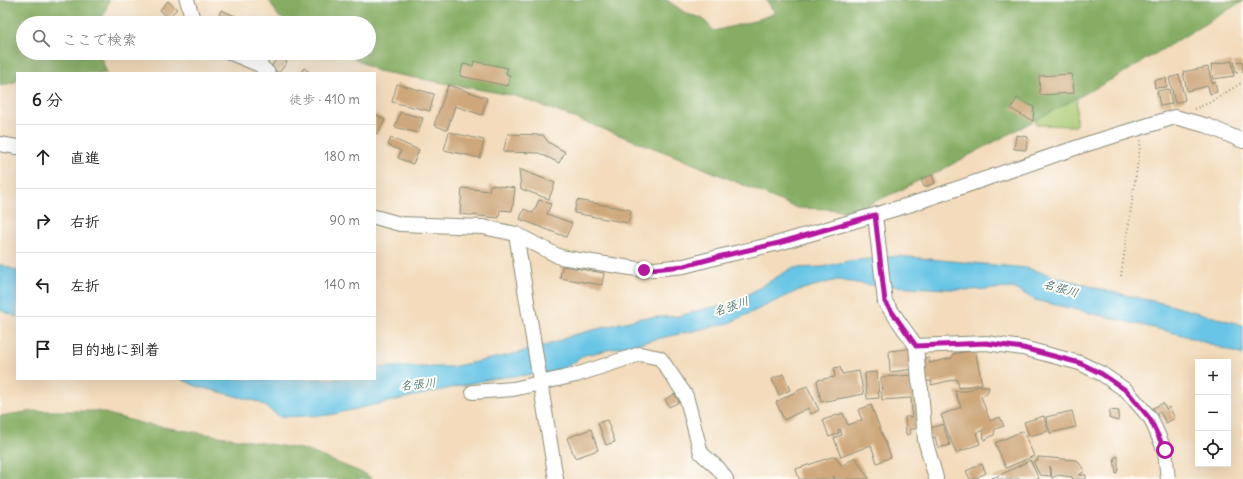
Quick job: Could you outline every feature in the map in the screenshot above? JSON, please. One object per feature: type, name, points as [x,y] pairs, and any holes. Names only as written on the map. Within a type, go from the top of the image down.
[{"type":"street","points":[[187,0],[191,16]]},
{"type":"street","points":[[248,60],[260,65],[267,72]]},
{"type":"street","points":[[376,217],[400,224],[483,227],[516,234],[560,257],[644,270],[684,266],[779,243],[912,204],[1084,145],[1175,117],[1208,126],[1243,141]]},
{"type":"street","points":[[0,144],[16,147]]},
{"type":"street","points":[[875,215],[885,302],[916,346],[925,440],[938,479]]},
{"type":"street","points":[[516,234],[556,479]]},
{"type":"street","points":[[916,346],[986,343],[1023,348],[1080,363],[1102,374],[1127,391],[1150,419],[1165,450],[1168,479]]},
{"type":"street","points":[[473,392],[513,389],[541,383],[576,375],[640,354],[660,358],[686,396],[701,453],[726,479]]},
{"type":"path","points":[[1175,117],[1209,103],[1243,82]]},
{"type":"path","points":[[1121,276],[1143,127]]},
{"type":"green space","points":[[0,0],[109,0],[103,16],[16,16],[16,60],[102,60],[107,72],[16,72],[16,81],[0,86]]},
{"type":"green space","points":[[269,0],[667,0],[687,14],[702,18],[714,31],[754,21],[775,13],[766,0],[1243,1],[1118,76],[932,175],[850,212],[830,209],[797,208],[675,156],[516,96],[377,71],[357,60],[376,60],[376,16],[278,16]]},
{"type":"green space","points":[[1037,95],[1077,96],[1076,126],[1036,125]]},
{"type":"green space","points":[[33,411],[97,411],[144,424],[306,450],[365,474],[372,479],[0,479],[0,416]]},
{"type":"water","name":"名張川","points":[[898,256],[1026,268],[1103,290],[1166,304],[1243,325],[1243,355],[1179,334],[1035,300],[1014,288],[968,290],[871,285],[837,280],[799,290],[729,323],[585,355],[560,371],[491,379],[329,415],[280,417],[259,402],[196,386],[183,380],[376,380],[376,368],[451,367],[510,355],[548,345],[573,335],[641,318],[679,316],[708,308],[732,304],[792,268],[823,267],[848,261]]},
{"type":"water","points":[[0,264],[16,271],[16,317],[0,310]]},
{"type":"building","points":[[168,1],[177,9],[170,16],[166,16],[160,10]]},
{"type":"building","points":[[221,10],[235,16],[219,16]]},
{"type":"building","points":[[276,60],[285,60],[287,62],[280,72],[271,67]]},
{"type":"building","points":[[474,61],[508,68],[506,74],[510,75],[508,86],[460,76],[463,64],[473,66]]},
{"type":"building","points":[[1232,61],[1234,76],[1213,79],[1211,65]]},
{"type":"building","points":[[1242,61],[1243,72],[1236,73],[1234,62]]},
{"type":"building","points":[[1208,67],[1212,83],[1215,82],[1217,92],[1210,94],[1208,86],[1187,91],[1183,72]]},
{"type":"building","points":[[304,68],[310,72],[301,72]]},
{"type":"building","points":[[1072,74],[1074,93],[1040,95],[1039,76]]},
{"type":"building","points":[[1179,75],[1185,100],[1175,103],[1169,78]]},
{"type":"building","points":[[1166,78],[1167,87],[1155,88],[1154,80]]},
{"type":"building","points":[[397,84],[434,94],[430,111],[392,102]]},
{"type":"building","points":[[448,85],[487,98],[482,115],[455,106],[447,130],[434,125]]},
{"type":"building","points":[[1169,89],[1172,104],[1160,106],[1157,91]]},
{"type":"building","points":[[1017,98],[1034,107],[1033,121],[1011,109]]},
{"type":"building","points":[[400,112],[423,118],[418,133],[395,127]]},
{"type":"building","points":[[376,115],[385,120],[377,134],[376,133]]},
{"type":"building","points":[[449,132],[484,140],[480,158],[444,150]]},
{"type":"building","points":[[508,134],[543,135],[548,142],[565,152],[559,163],[539,153],[503,152]]},
{"type":"building","points":[[1016,135],[1028,137],[1026,150],[1014,149]]},
{"type":"building","points":[[391,138],[419,150],[413,164],[398,158],[401,151],[388,145]]},
{"type":"building","points":[[519,169],[555,183],[549,199],[521,189]]},
{"type":"building","points":[[932,175],[935,183],[924,187],[921,179]]},
{"type":"building","points":[[490,185],[515,188],[512,211],[500,210],[499,218],[460,214],[462,188],[489,191]]},
{"type":"building","points":[[539,200],[551,204],[547,214],[572,223],[566,237],[520,219],[524,209],[533,213]]},
{"type":"building","points":[[577,200],[631,210],[628,223],[574,213]]},
{"type":"building","points":[[562,266],[604,273],[602,285],[560,278]]},
{"type":"building","points":[[913,348],[915,369],[890,372],[889,351]]},
{"type":"building","points":[[975,350],[982,384],[959,388],[957,379],[931,385],[932,381],[919,381],[920,358],[930,358],[929,363],[952,358],[953,354]]},
{"type":"building","points":[[840,367],[842,374],[859,371],[864,394],[821,402],[817,380],[835,377],[834,368]]},
{"type":"building","points":[[877,372],[879,398],[867,399],[865,373]]},
{"type":"building","points":[[783,374],[790,390],[779,395],[772,379]]},
{"type":"building","points":[[915,375],[918,429],[910,429],[910,434],[906,435],[905,417],[912,417],[911,398],[882,400],[881,377]]},
{"type":"building","points":[[807,386],[819,410],[811,414],[808,408],[784,420],[776,402]]},
{"type":"building","points":[[979,386],[989,387],[987,394],[981,396],[990,421],[1000,417],[1004,426],[995,429],[994,435],[984,440],[983,430],[976,433],[980,444],[956,453],[941,415],[961,407],[955,391],[967,391]]},
{"type":"building","points":[[675,394],[679,402],[669,407],[665,399]]},
{"type":"building","points":[[1163,403],[1166,409],[1169,407],[1175,418],[1166,423],[1160,412],[1156,414],[1153,408]]},
{"type":"building","points":[[871,405],[891,457],[877,463],[871,445],[841,457],[834,438],[842,435],[840,429],[838,430],[839,433],[829,437],[823,420],[843,413],[848,425],[862,420],[858,410]]},
{"type":"building","points":[[1110,410],[1119,411],[1118,421],[1109,418]]},
{"type":"building","points":[[1072,411],[1076,427],[1050,433],[1046,417]]},
{"type":"building","points":[[1044,416],[1048,431],[1029,436],[1024,422]]},
{"type":"building","points":[[607,420],[615,442],[606,445],[598,423]]},
{"type":"building","points":[[943,424],[950,445],[938,448],[935,437],[931,439],[928,429]]},
{"type":"building","points":[[591,429],[598,450],[575,458],[567,438]]},
{"type":"building","points":[[1023,431],[1034,456],[1006,468],[995,443]]},
{"type":"building","points":[[835,456],[842,466],[855,457],[869,479],[837,479],[833,476],[835,479],[799,479],[796,469]]},
{"type":"building","points":[[1118,456],[1118,470],[1116,474],[1114,458]]},
{"type":"building","points":[[1038,457],[1077,460],[1085,471],[1079,475],[1086,475],[1086,479],[1073,479],[1072,477],[1058,475],[1052,478],[1050,466],[1051,476],[1040,475],[1033,462],[1038,460]]},
{"type":"building","points":[[1030,460],[1039,479],[990,479],[1011,470]]},
{"type":"building","points":[[982,464],[986,473],[974,479],[970,479],[966,471]]},
{"type":"route","points":[[644,270],[684,266],[779,243],[826,228],[875,215],[885,302],[916,346],[986,343],[1023,348],[1080,363],[1102,374],[1127,391],[1150,419],[1165,450]]}]
